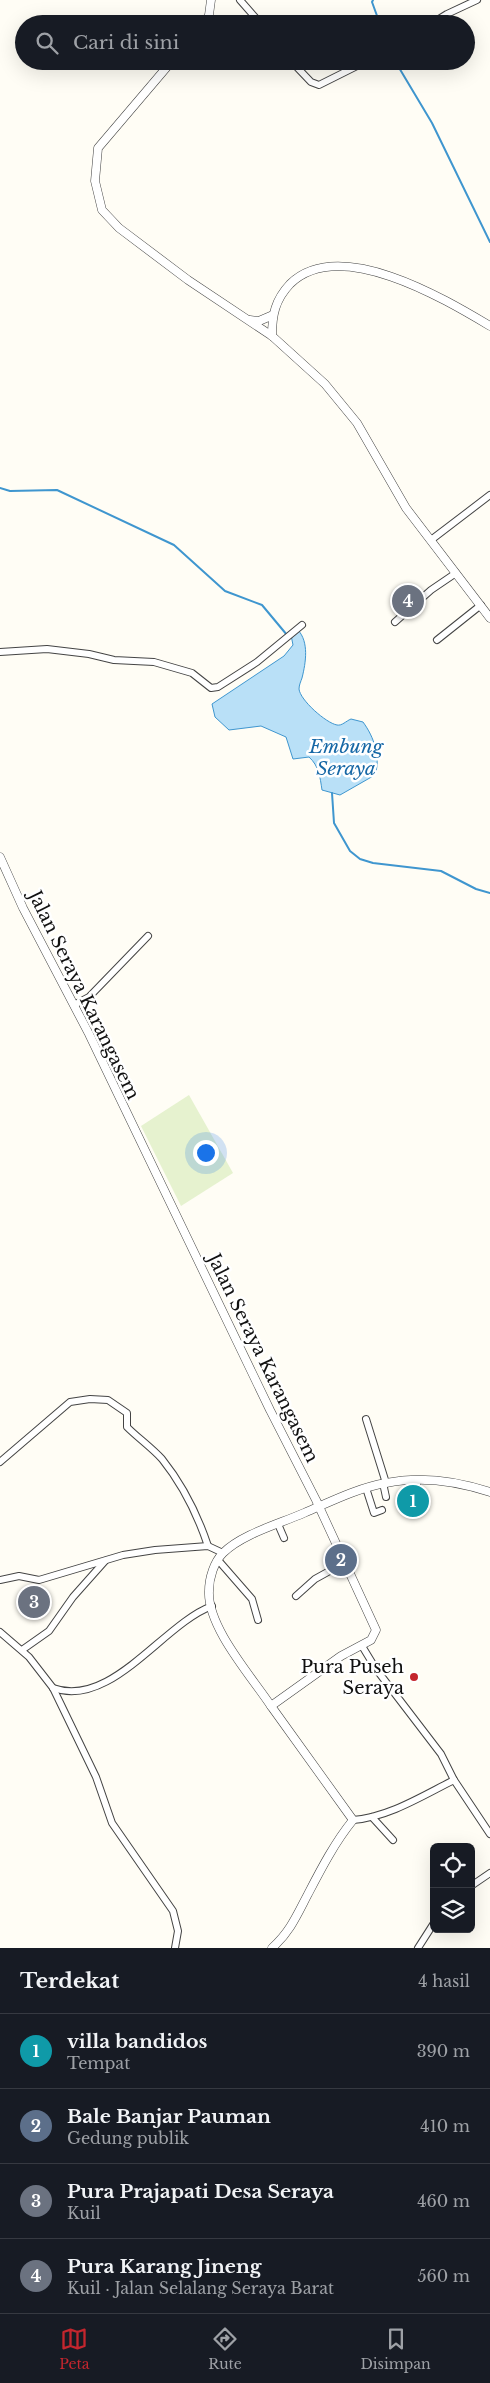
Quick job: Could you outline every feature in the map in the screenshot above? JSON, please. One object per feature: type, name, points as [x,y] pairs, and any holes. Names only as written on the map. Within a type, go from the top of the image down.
[{"type":"street","points":[[209,15],[211,0]]},
{"type":"street","points":[[240,0],[253,15]]},
{"type":"street","points":[[445,15],[477,0]]},
{"type":"street","points":[[164,70],[98,148],[94,171],[99,202],[108,219],[188,280],[272,336],[302,361],[347,410],[364,434],[406,508],[490,618]]},
{"type":"street","points":[[300,70],[311,82],[319,85],[349,70]]},
{"type":"street","points":[[272,336],[273,315],[277,300],[294,280],[319,268],[334,265],[378,273],[444,298],[490,326]]},
{"type":"street","points":[[250,320],[259,321],[273,315]]},
{"type":"street","points":[[431,540],[490,495]]},
{"type":"street","points":[[395,622],[431,590],[456,573]]},
{"type":"street","points":[[437,640],[481,605]]},
{"type":"street","points":[[0,652],[47,649],[89,654],[114,660],[154,662],[192,673],[211,688],[218,687],[235,678],[291,636],[302,625]]},
{"type":"street","name":"Jalan Seraya Karangasem","points":[[0,857],[23,908],[74,1005],[319,1506],[376,1630],[372,1640],[341,1656],[271,1706]]},
{"type":"street","points":[[74,1005],[89,997],[148,936]]},
{"type":"street","points":[[0,1462],[70,1402],[90,1398],[108,1400],[124,1410],[128,1416],[127,1427],[147,1444],[167,1466],[192,1508],[208,1546],[220,1557],[252,1598],[258,1620]]},
{"type":"street","points":[[366,1419],[385,1483],[386,1497]]},
{"type":"street","points":[[417,1480],[417,1489]]},
{"type":"street","points":[[353,1820],[224,1639],[208,1593],[210,1580],[220,1557],[241,1540],[366,1488],[385,1483],[400,1484],[417,1480],[440,1480],[490,1492]]},
{"type":"street","points":[[366,1488],[374,1513],[382,1510]]},
{"type":"street","points":[[278,1524],[284,1538]]},
{"type":"street","points":[[0,1572],[3,1579],[24,1576],[39,1580],[135,1553],[208,1546]]},
{"type":"street","points":[[22,1650],[48,1631],[72,1597],[106,1560]]},
{"type":"street","points":[[296,1596],[314,1579],[344,1562]]},
{"type":"street","points":[[53,1688],[74,1693],[94,1686],[145,1655],[186,1619],[212,1606]]},
{"type":"street","points":[[0,1632],[22,1650],[53,1688],[96,1777],[112,1823],[173,1911],[178,1930],[175,1948]]},
{"type":"street","points":[[362,1646],[376,1669],[441,1754],[454,1780],[490,1834]]},
{"type":"street","points":[[272,1948],[288,1933],[322,1867],[353,1820],[372,1817],[393,1810],[454,1780]]},
{"type":"street","points":[[372,1817],[393,1840]]},
{"type":"street","points":[[475,1883],[490,1873]]},
{"type":"street","points":[[418,1948],[430,1929]]},
{"type":"green space","points":[[189,1095],[233,1173],[181,1206],[141,1126]]},
{"type":"water","name":"Embung Seraya","points":[[298,630],[304,640],[306,652],[299,689],[300,694],[314,710],[332,723],[341,725],[351,719],[363,722],[370,734],[377,754],[375,775],[340,795],[322,790],[317,768],[309,757],[293,759],[286,737],[261,726],[229,730],[215,717],[212,704],[284,656],[293,645],[291,635]]},
{"type":"waterway","points":[[373,0],[377,15]]},
{"type":"waterway","points":[[400,70],[432,123],[490,242]]},
{"type":"waterway","points":[[0,488],[10,491],[57,490],[174,545],[225,591],[262,605],[287,635]]},
{"type":"waterway","points":[[332,793],[334,823],[350,851],[360,859],[373,863],[441,871],[476,889],[490,893]]},
{"type":"place","name":"Pura Karang Jineng","points":[[408,601]]},
{"type":"place","name":"villa bandidos","points":[[413,1501]]},
{"type":"place","name":"Bale Banjar Pauman","points":[[341,1560]]},
{"type":"place","name":"Pura Prajapati Desa Seraya","points":[[34,1602]]},
{"type":"place","name":"Pura Puseh Seraya","points":[[414,1677]]}]
